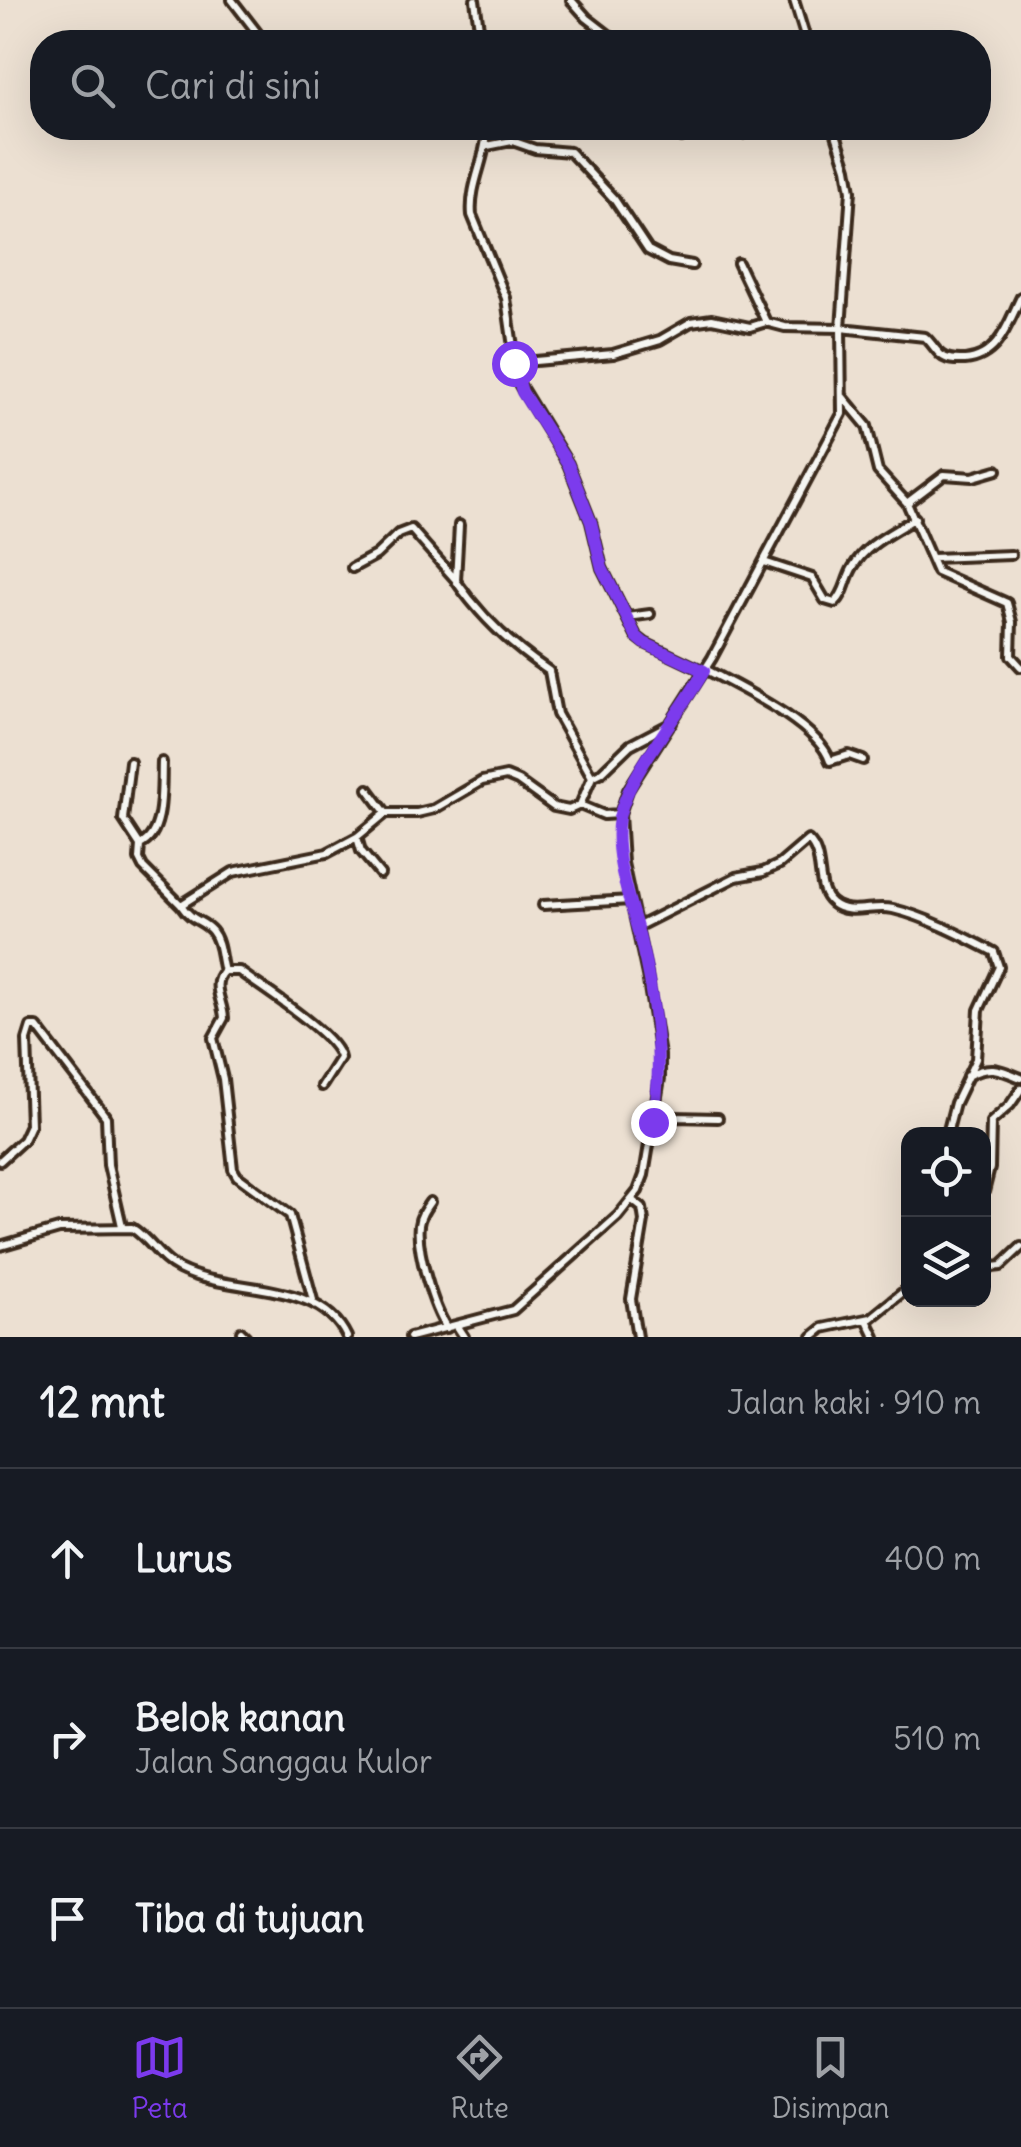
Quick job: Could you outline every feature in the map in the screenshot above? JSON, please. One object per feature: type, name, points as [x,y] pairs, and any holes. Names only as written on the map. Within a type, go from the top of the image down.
[{"type":"street","points":[[232,0],[254,30]]},
{"type":"street","points":[[476,0],[480,30]]},
{"type":"street","points":[[571,0],[602,30]]},
{"type":"street","points":[[794,0],[803,30]]},
{"type":"street","points":[[487,140],[471,204],[472,215],[506,298],[514,363],[522,392],[568,464],[591,522],[602,568],[640,640],[705,670],[792,721],[822,746],[830,761],[849,756],[863,760]]},
{"type":"street","points":[[410,1337],[512,1310],[602,1232],[632,1200],[644,1175],[660,1078],[660,1054],[619,842],[620,814],[628,790],[705,670],[837,429],[843,396],[842,328],[851,191],[838,140]]},
{"type":"street","points":[[487,146],[512,141],[536,149],[570,152],[614,199],[648,250],[669,261],[692,265]]},
{"type":"street","points":[[738,263],[766,322]]},
{"type":"street","points":[[514,363],[613,354],[660,340],[698,320],[720,320],[750,328],[766,322],[926,338],[943,357],[961,360],[974,358],[994,346],[1003,336],[1021,297]]},
{"type":"street","points":[[843,396],[867,426],[878,471],[908,503],[938,572],[1007,603],[1012,622],[1012,656],[1021,666]]},
{"type":"street","points":[[908,503],[944,475],[973,477],[997,470]]},
{"type":"street","points":[[764,562],[812,578],[825,600],[835,603],[868,548],[916,518]]},
{"type":"street","points":[[456,580],[459,525]]},
{"type":"street","points":[[352,568],[411,529],[496,627],[549,671],[557,714],[592,777]]},
{"type":"street","points":[[932,558],[1011,555]]},
{"type":"street","points":[[628,617],[650,614]]},
{"type":"street","points":[[580,806],[592,777],[630,744],[673,723]]},
{"type":"street","points":[[130,762],[122,815],[132,838],[140,845]]},
{"type":"street","points":[[140,845],[155,830],[162,762]]},
{"type":"street","points":[[181,904],[233,872],[316,858],[357,837],[386,813],[434,809],[482,780],[496,776],[518,780],[562,810],[580,806],[604,815],[620,814]]},
{"type":"street","points":[[368,789],[386,813]]},
{"type":"street","points":[[357,837],[361,851],[380,874]]},
{"type":"street","points":[[637,928],[736,877],[780,864],[810,840],[820,860],[826,896],[837,907],[891,908],[980,945],[997,956],[999,966],[979,1010],[977,1052],[949,1127]]},
{"type":"street","points":[[140,845],[143,867],[190,918],[214,934],[224,971],[217,982],[224,1018],[212,1038],[222,1078],[231,1164],[237,1176],[290,1215],[312,1300]]},
{"type":"street","points":[[543,905],[631,900]]},
{"type":"street","points":[[224,971],[239,972],[339,1050],[340,1058],[322,1086]]},
{"type":"street","points":[[0,1161],[23,1140],[30,1125],[27,1040],[30,1027],[37,1027],[106,1117],[108,1165],[122,1226]]},
{"type":"street","points":[[968,1076],[984,1067],[1018,1077]]},
{"type":"street","points":[[991,1145],[992,1122],[1021,1089]]},
{"type":"street","points":[[653,1122],[674,1117],[718,1118]]},
{"type":"street","points":[[632,1200],[642,1208],[644,1221],[631,1299],[637,1337]]},
{"type":"street","points":[[430,1202],[420,1218],[419,1231],[434,1305],[464,1337]]},
{"type":"street","points":[[0,1246],[59,1229],[122,1226],[143,1234],[179,1270],[312,1300],[338,1322],[346,1337]]},
{"type":"street","points":[[991,1267],[1000,1266],[1021,1247]]},
{"type":"street","points":[[812,1337],[823,1328],[866,1320],[885,1310],[901,1295]]},
{"type":"street","points":[[866,1320],[875,1337]]},
{"type":"route","points":[[514,363],[522,392],[568,464],[591,522],[602,568],[636,636],[704,671],[628,790],[618,825],[660,1054],[653,1122]]}]
